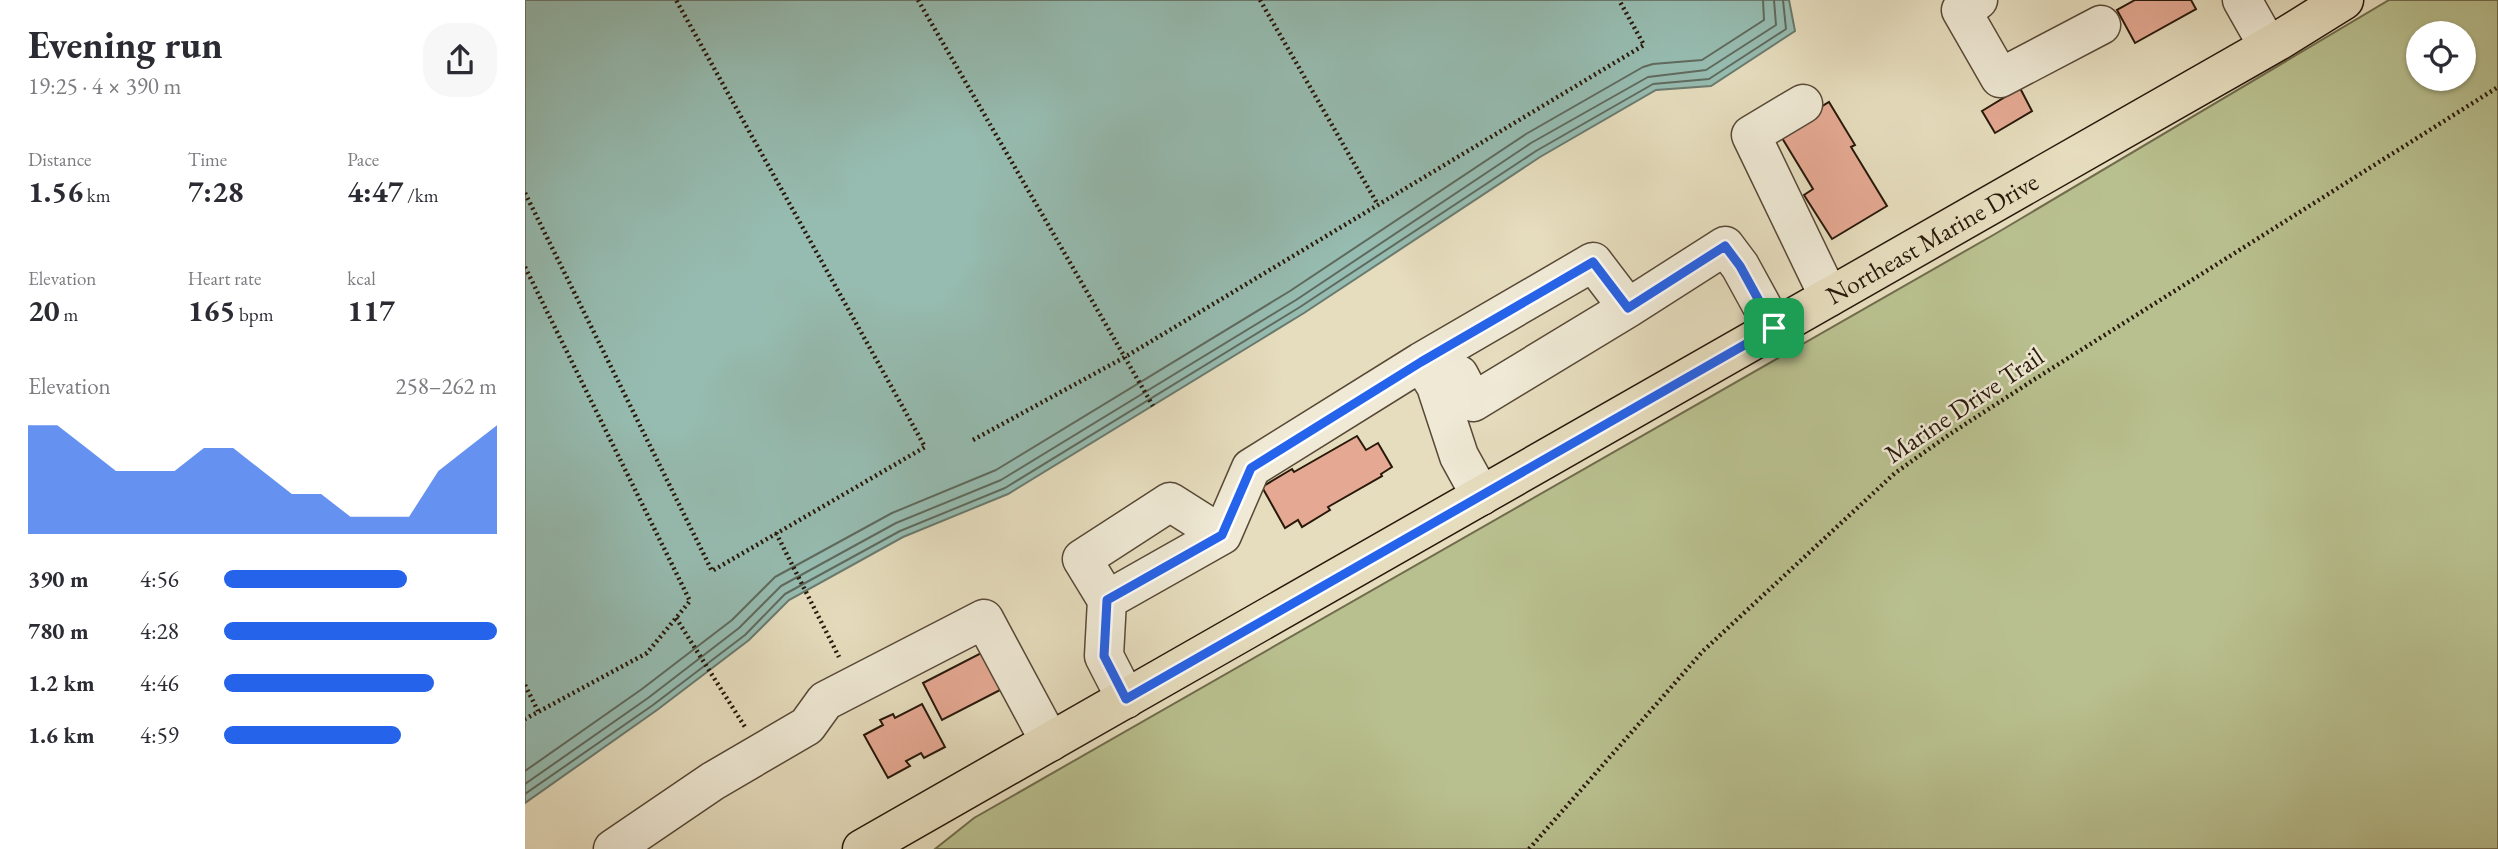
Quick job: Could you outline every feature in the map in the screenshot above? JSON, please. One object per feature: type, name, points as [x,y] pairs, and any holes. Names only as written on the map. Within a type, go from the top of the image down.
[{"type":"main road","name":"Northeast Marine Drive","points":[[865,848],[2268,46],[2344,0]]},
{"type":"lane","points":[[1978,0],[1961,10],[2000,78],[2101,25]]},
{"type":"lane","points":[[2242,0],[2268,46]]},
{"type":"lane","points":[[1803,104],[1751,135],[1829,297]]},
{"type":"lane","points":[[1421,362],[1459,375],[1473,402],[1725,246],[1740,266],[1774,328]]},
{"type":"lane","points":[[1107,600],[1222,535],[1251,468],[1421,362],[1593,262],[1628,308]]},
{"type":"lane","points":[[1421,362],[1436,386],[1459,456],[1481,496]]},
{"type":"lane","points":[[1126,699],[1104,656],[1107,600],[1081,559],[1170,502],[1222,535]]},
{"type":"lane","points":[[613,849],[713,781],[807,726],[825,701],[984,619],[1050,742]]},
{"type":"path","points":[[525,193],[712,571],[925,447],[675,0]]},
{"type":"path","points":[[918,0],[1153,406]]},
{"type":"path","points":[[1260,0],[1378,205]]},
{"type":"path","points":[[973,440],[1125,357],[1644,45],[1619,0]]},
{"type":"path","name":"Marine Drive Trail","points":[[1529,849],[1703,650],[1895,473],[2003,400],[2498,87]]},
{"type":"path","points":[[525,267],[690,601],[647,653],[525,719]]},
{"type":"path","points":[[776,533],[842,663]]},
{"type":"path","points":[[676,618],[747,731]]},
{"type":"path","points":[[525,685],[538,712]]},
{"type":"green space","points":[[2389,0],[2498,0],[2498,849],[935,849],[974,818],[1995,234]]},
{"type":"water","points":[[525,0],[1789,0],[1795,31],[1711,86],[1656,90],[1540,157],[1304,313],[1008,494],[903,537],[789,600],[749,640],[657,710],[525,803]]},
{"type":"building","points":[[2135,0],[2191,0],[2196,9],[2135,43],[2117,10]]},
{"type":"building","points":[[2020,88],[2032,111],[1995,133],[1982,111]]},
{"type":"building","points":[[1829,102],[1855,145],[1851,147],[1887,206],[1832,239],[1804,195],[1813,189],[1779,133]]},
{"type":"building","points":[[1357,436],[1366,450],[1378,443],[1392,467],[1381,474],[1382,476],[1328,507],[1330,510],[1302,527],[1298,520],[1285,528],[1262,487]]},
{"type":"building","points":[[985,651],[1004,688],[942,720],[923,683]]},
{"type":"building","points":[[922,704],[945,747],[924,758],[921,753],[906,761],[910,766],[888,778],[864,735],[883,725],[880,720],[893,714],[895,718]]},
{"type":"route","points":[[1725,246],[1740,266],[1774,328],[1126,699],[1104,656],[1107,600],[1222,535],[1251,468],[1421,362],[1593,262],[1628,308],[1725,246]]}]
